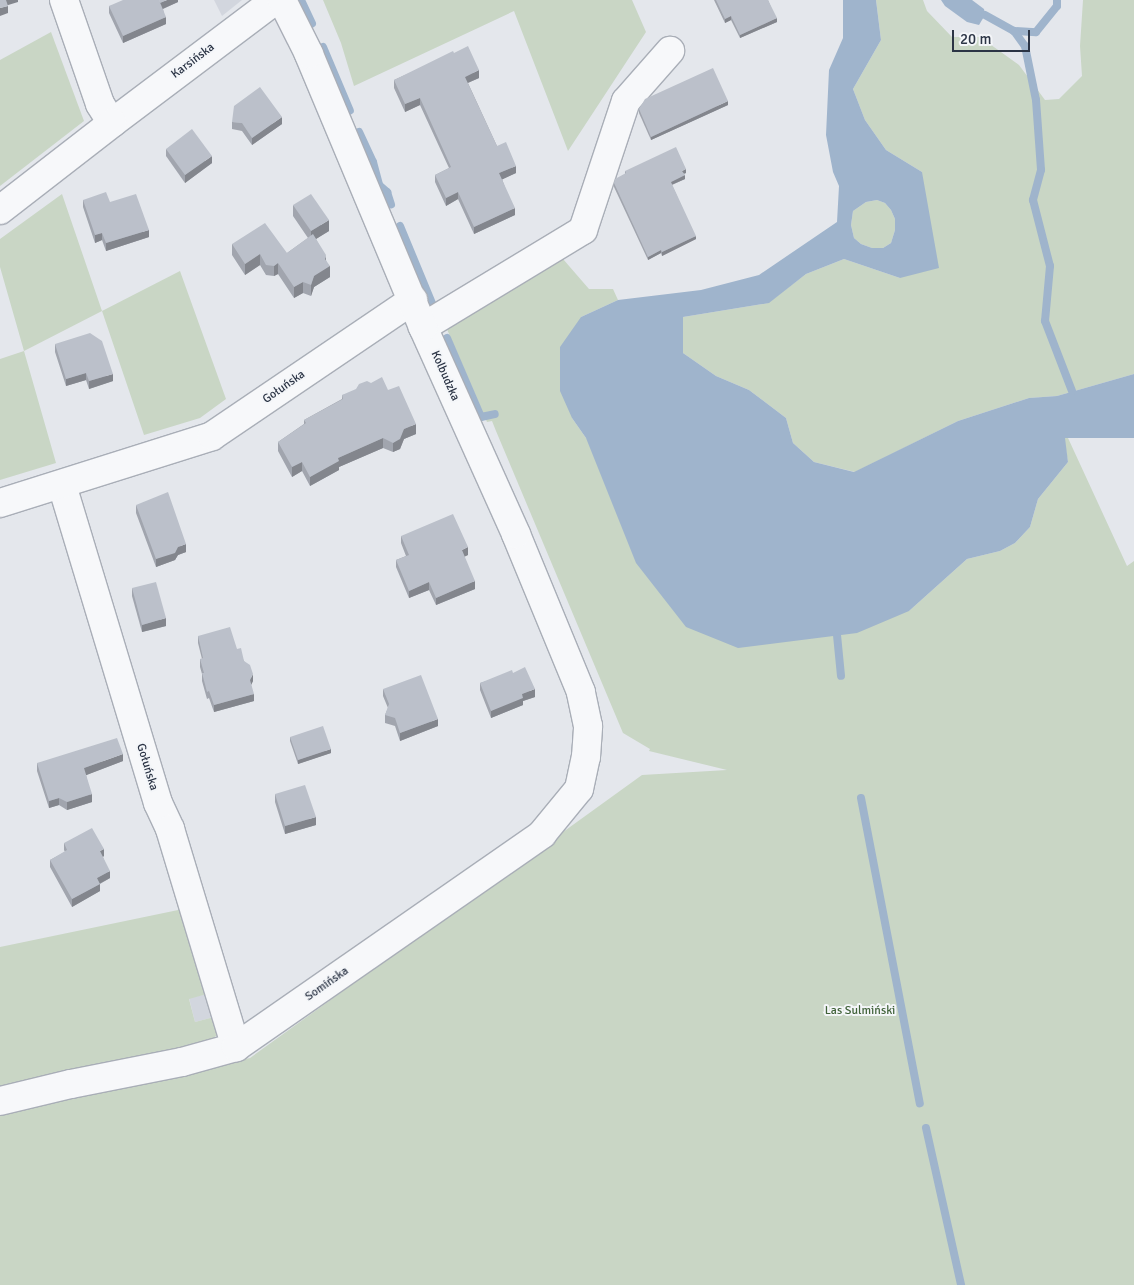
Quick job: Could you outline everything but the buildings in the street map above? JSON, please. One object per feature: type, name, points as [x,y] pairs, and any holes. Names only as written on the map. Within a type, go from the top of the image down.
[{"type":"street","points":[[64,0],[100,104],[112,123]]},
{"type":"street","name":"Karsińska","points":[[0,210],[275,0]]},
{"type":"street","name":"Kolbudzka","points":[[282,0],[309,54],[413,300],[423,328],[516,534],[581,692],[588,726],[586,757]]},
{"type":"street","points":[[423,328],[583,230],[626,101],[670,51]]},
{"type":"street","name":"Gołuńska","points":[[0,503],[62,485],[212,436],[413,300]]},
{"type":"street","name":"Gołuńska","points":[[62,485],[158,804],[170,829],[236,1048]]},
{"type":"street","name":"Somińska","points":[[0,1101],[71,1084],[182,1062],[236,1048],[542,834],[579,789],[586,757]]},
{"type":"shaded area","points":[[214,0],[242,0],[222,16]]},
{"type":"shaded area","points":[[207,994],[214,1017],[195,1022],[189,998]]},
{"type":"green space","points":[[323,0],[632,0],[646,32],[568,151],[514,11],[354,86],[341,43]]},
{"type":"green space","points":[[876,0],[923,0],[927,11],[952,37],[980,37],[1019,65],[1045,100],[1059,99],[1082,76],[1080,46],[1083,0],[1134,0],[1134,374],[1057,396],[1029,398],[958,421],[855,472],[814,462],[793,443],[786,418],[749,390],[716,376],[683,353],[683,317],[768,303],[806,274],[844,259],[900,278],[922,172],[886,150],[865,120],[853,89],[881,40]]},
{"type":"green space","points":[[51,32],[84,121],[0,186],[0,60]]},
{"type":"green space","points":[[62,194],[102,311],[24,351],[0,267],[0,239]]},
{"type":"green space","points":[[877,200],[885,203],[895,219],[895,230],[891,243],[883,248],[872,248],[861,244],[854,238],[851,225],[853,211],[866,202]]},
{"type":"green space","name":"Las Sulmiński","points":[[563,259],[589,289],[613,289],[618,300],[581,317],[572,418],[586,438],[909,611],[967,559],[1000,551],[1015,543],[1030,527],[1038,499],[1068,462],[1064,438],[1068,438],[1127,566],[1134,561],[1134,1285],[0,1285],[0,1113],[250,1058],[642,775],[727,770],[649,751],[650,749],[623,733],[492,421],[487,422],[446,327]]},
{"type":"green space","points":[[180,271],[226,399],[200,418],[144,435],[102,311]]},
{"type":"green space","points":[[24,351],[56,463],[0,480],[0,359]]},
{"type":"green space","points":[[183,909],[207,994],[189,999],[195,1022],[214,1017],[218,1034],[204,1047],[0,1095],[0,947]]},
{"type":"water","points":[[843,0],[876,0],[881,40],[853,89],[865,120],[886,150],[922,172],[939,268],[900,278],[844,259],[806,274],[769,303],[683,317],[683,353],[716,376],[749,390],[786,418],[793,443],[814,462],[854,472],[958,421],[1029,398],[1057,396],[1134,374],[1134,438],[1065,438],[1068,462],[1038,499],[1030,527],[1015,543],[1000,551],[967,559],[909,611],[857,633],[738,648],[686,627],[636,563],[586,438],[572,418],[560,391],[560,347],[581,317],[618,300],[701,290],[759,275],[837,222],[839,186],[833,172],[826,135],[829,70],[843,38]],"holes":[[[877,200],[885,203],[895,219],[895,230],[891,243],[883,248],[872,248],[861,244],[854,238],[851,225],[853,211],[866,202]]]},
{"type":"water","points":[[941,0],[972,0],[984,9],[985,15],[979,25],[967,22],[945,6]]},
{"type":"waterway","points":[[301,0],[312,24]]},
{"type":"waterway","points":[[985,15],[1014,31],[1036,32],[1057,6],[1057,0]]},
{"type":"waterway","points":[[1014,31],[1025,46],[1036,100],[1041,170],[1033,200],[1050,266],[1045,321],[1072,391]]},
{"type":"waterway","points":[[323,47],[350,111]]},
{"type":"waterway","points":[[359,132],[373,162],[379,185],[387,192],[391,204]]},
{"type":"waterway","points":[[400,226],[434,308]]},
{"type":"waterway","points":[[447,338],[481,417],[495,414]]},
{"type":"waterway","points":[[837,635],[841,676]]},
{"type":"waterway","points":[[861,798],[920,1103]]},
{"type":"waterway","points":[[926,1128],[961,1285]]}]
